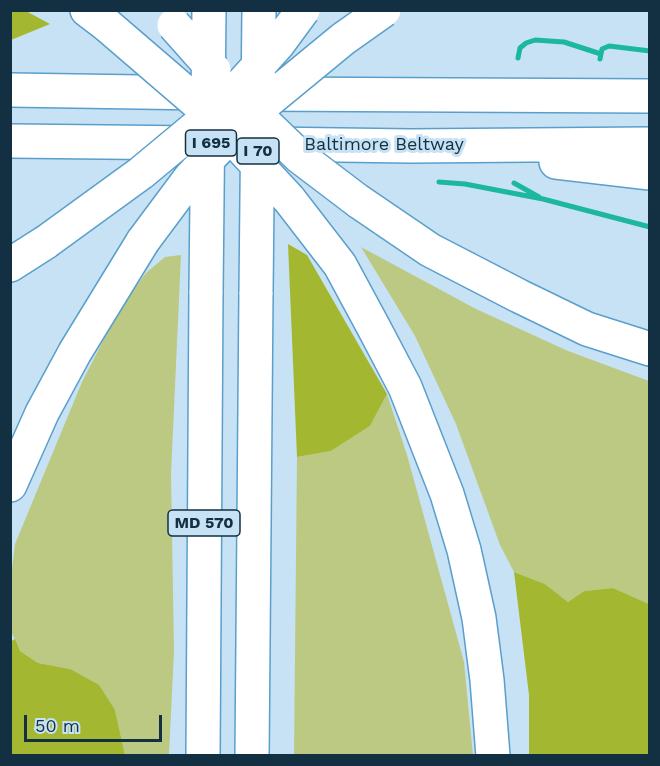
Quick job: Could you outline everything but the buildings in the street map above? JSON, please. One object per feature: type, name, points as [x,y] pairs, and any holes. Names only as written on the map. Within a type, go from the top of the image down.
[{"type":"highway","name":"MD 570","points":[[202,756],[209,10]]},
{"type":"highway","name":"I 70","points":[[256,292],[259,10]]},
{"type":"highway","points":[[10,265],[141,174],[224,104],[278,44],[303,10]]},
{"type":"highway","points":[[10,485],[42,413],[75,352],[143,241],[190,178],[247,118],[343,39],[384,10]]},
{"type":"highway","points":[[98,18],[208,112],[289,200],[340,265],[375,328],[405,387],[447,494],[464,550],[478,618],[487,680],[493,756]]},
{"type":"highway","points":[[169,18],[250,109],[300,157],[358,201],[430,250],[519,296],[588,329],[650,349]]},
{"type":"highway","points":[[260,94],[650,77]]},
{"type":"highway","points":[[10,90],[650,96]]},
{"type":"highway","name":"Baltimore Beltway","points":[[10,141],[411,146],[650,144]]},
{"type":"highway","points":[[411,146],[650,173]]},
{"type":"highway","name":"MD 570","points":[[252,756],[256,292]]},
{"type":"green space","points":[[11,10],[26,11],[50,24],[11,40]]},
{"type":"green space","points":[[288,244],[307,255],[387,394],[370,426],[331,451],[297,457]]},
{"type":"green space","points":[[361,247],[476,309],[568,351],[649,381],[649,604],[613,588],[584,591],[568,602],[545,584],[514,572],[500,545],[456,424],[415,336]]},
{"type":"green space","points":[[181,255],[171,474],[174,651],[169,755],[125,755],[115,710],[70,669],[38,663],[20,651],[11,631],[10,586],[15,544],[82,382],[122,304],[146,273],[165,257]]},
{"type":"green space","points":[[387,394],[407,455],[464,662],[473,755],[294,756],[297,457],[331,451],[370,426]]},
{"type":"green space","points":[[514,572],[545,584],[568,602],[584,591],[613,588],[649,604],[649,755],[529,755],[529,695]]},
{"type":"green space","points":[[15,639],[20,651],[38,663],[70,669],[99,685],[115,710],[125,755],[11,755],[10,642]]},
{"type":"waterway","points":[[518,58],[520,48],[535,40],[564,42],[601,54]]},
{"type":"waterway","points":[[600,59],[602,49],[609,46],[650,51]]},
{"type":"waterway","points":[[439,182],[465,184],[543,199],[650,227]]},
{"type":"waterway","points":[[514,183],[539,197]]}]
